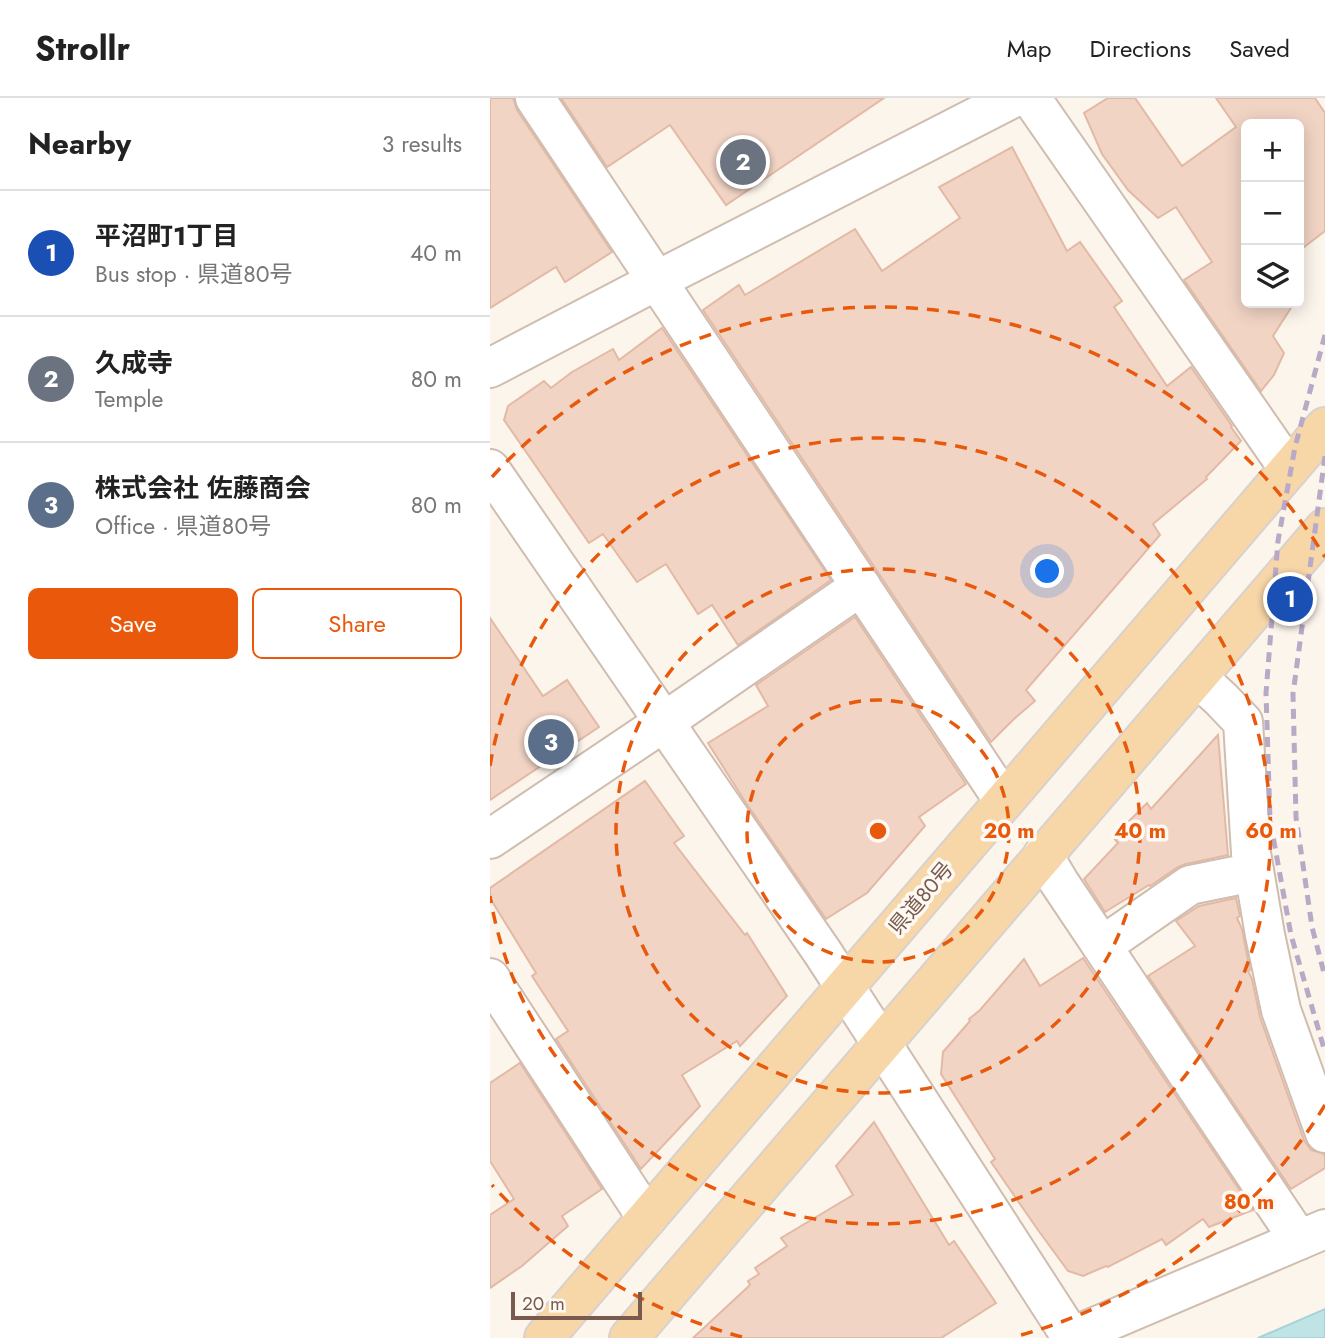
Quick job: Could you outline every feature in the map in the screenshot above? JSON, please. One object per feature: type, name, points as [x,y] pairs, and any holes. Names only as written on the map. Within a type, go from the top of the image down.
[{"type":"main road","name":"県道80号","points":[[544,1338],[1325,426]]},
{"type":"main road","points":[[629,1338],[1325,528]]},
{"type":"street","points":[[535,98],[1004,801]]},
{"type":"street","points":[[490,368],[1013,98]]},
{"type":"street","points":[[1031,98],[1289,469]]},
{"type":"street","points":[[490,469],[845,986],[1071,1338],[1312,1235],[1102,946],[1043,855]]},
{"type":"street","points":[[490,839],[861,586]]},
{"type":"street","points":[[1197,677],[1242,722],[1251,853],[1265,935],[1281,1010],[1325,1133]]},
{"type":"street","points":[[1102,946],[1190,885],[1254,872]]},
{"type":"street","points":[[490,978],[647,1218]]},
{"type":"water","points":[[1325,1309],[1325,1338],[1258,1338]]},
{"type":"building","points":[[490,98],[513,98],[517,110],[612,252],[565,282],[556,267],[490,308]]},
{"type":"building","points":[[561,98],[884,98],[726,205],[670,125],[607,167]]},
{"type":"building","points":[[1108,98],[1135,98],[1182,166],[1236,127],[1216,98],[1315,98],[1325,113],[1325,231],[1304,247],[1304,119],[1241,119],[1241,308],[1291,308],[1273,336],[1284,353],[1274,375],[1261,391],[1184,280],[1212,262],[1176,207],[1158,218],[1128,190],[1102,154],[1084,113]]},
{"type":"building","points":[[1012,147],[1067,251],[1080,242],[1122,301],[1114,307],[1167,386],[1191,367],[1241,441],[1207,479],[1153,524],[1160,535],[1026,690],[1035,701],[991,742],[703,310],[739,285],[745,295],[855,229],[882,271],[960,218],[939,187]]},
{"type":"building","points":[[662,328],[831,580],[738,645],[712,605],[698,614],[666,564],[637,582],[603,534],[589,543],[504,420],[508,406],[544,381],[551,388],[572,372],[613,349],[619,360]]},
{"type":"building","points":[[855,617],[966,784],[919,817],[925,826],[867,893],[826,919],[708,743],[768,706],[756,685]]},
{"type":"building","points":[[490,618],[543,696],[567,680],[599,727],[490,800]]},
{"type":"building","points":[[1218,735],[1228,855],[1178,867],[1105,912],[1084,879],[1118,843],[1113,837],[1147,803],[1151,809]]},
{"type":"building","points":[[645,781],[684,836],[674,843],[745,935],[747,933],[787,996],[740,1046],[737,1041],[682,1075],[700,1106],[641,1169],[556,1039],[568,1031],[532,976],[536,973],[490,898],[490,888]]},
{"type":"building","points":[[1236,898],[1240,916],[1237,918],[1242,929],[1250,970],[1248,971],[1260,1017],[1304,1140],[1311,1150],[1324,1154],[1325,1157],[1325,1168],[1291,1189],[1148,976],[1195,946],[1176,921],[1199,906]]},
{"type":"building","points":[[1083,958],[1253,1210],[1209,1227],[1203,1219],[1166,1245],[1162,1239],[1108,1267],[1083,1276],[1068,1271],[1038,1230],[991,1162],[995,1159],[941,1074],[943,1052],[1024,959],[1040,986]]},
{"type":"building","points":[[520,1063],[602,1189],[562,1216],[568,1226],[522,1266],[490,1288],[490,1215],[514,1199],[490,1161],[490,1083]]},
{"type":"building","points":[[874,1122],[949,1245],[954,1241],[996,1303],[941,1338],[693,1338],[750,1285],[748,1281],[759,1274],[755,1268],[787,1246],[781,1238],[853,1195],[836,1166]]},
{"type":"railway","points":[[1325,335],[1295,447],[1278,541],[1266,693],[1270,820],[1291,935],[1325,1052]]},
{"type":"railway","points":[[1325,456],[1293,694],[1296,817],[1312,927],[1325,977]]},
{"type":"place","name":"久成寺","points":[[743,162]]},
{"type":"place","name":"平沼町1丁目","points":[[1290,599]]},
{"type":"place","name":"株式会社 佐藤商会","points":[[551,742]]}]
